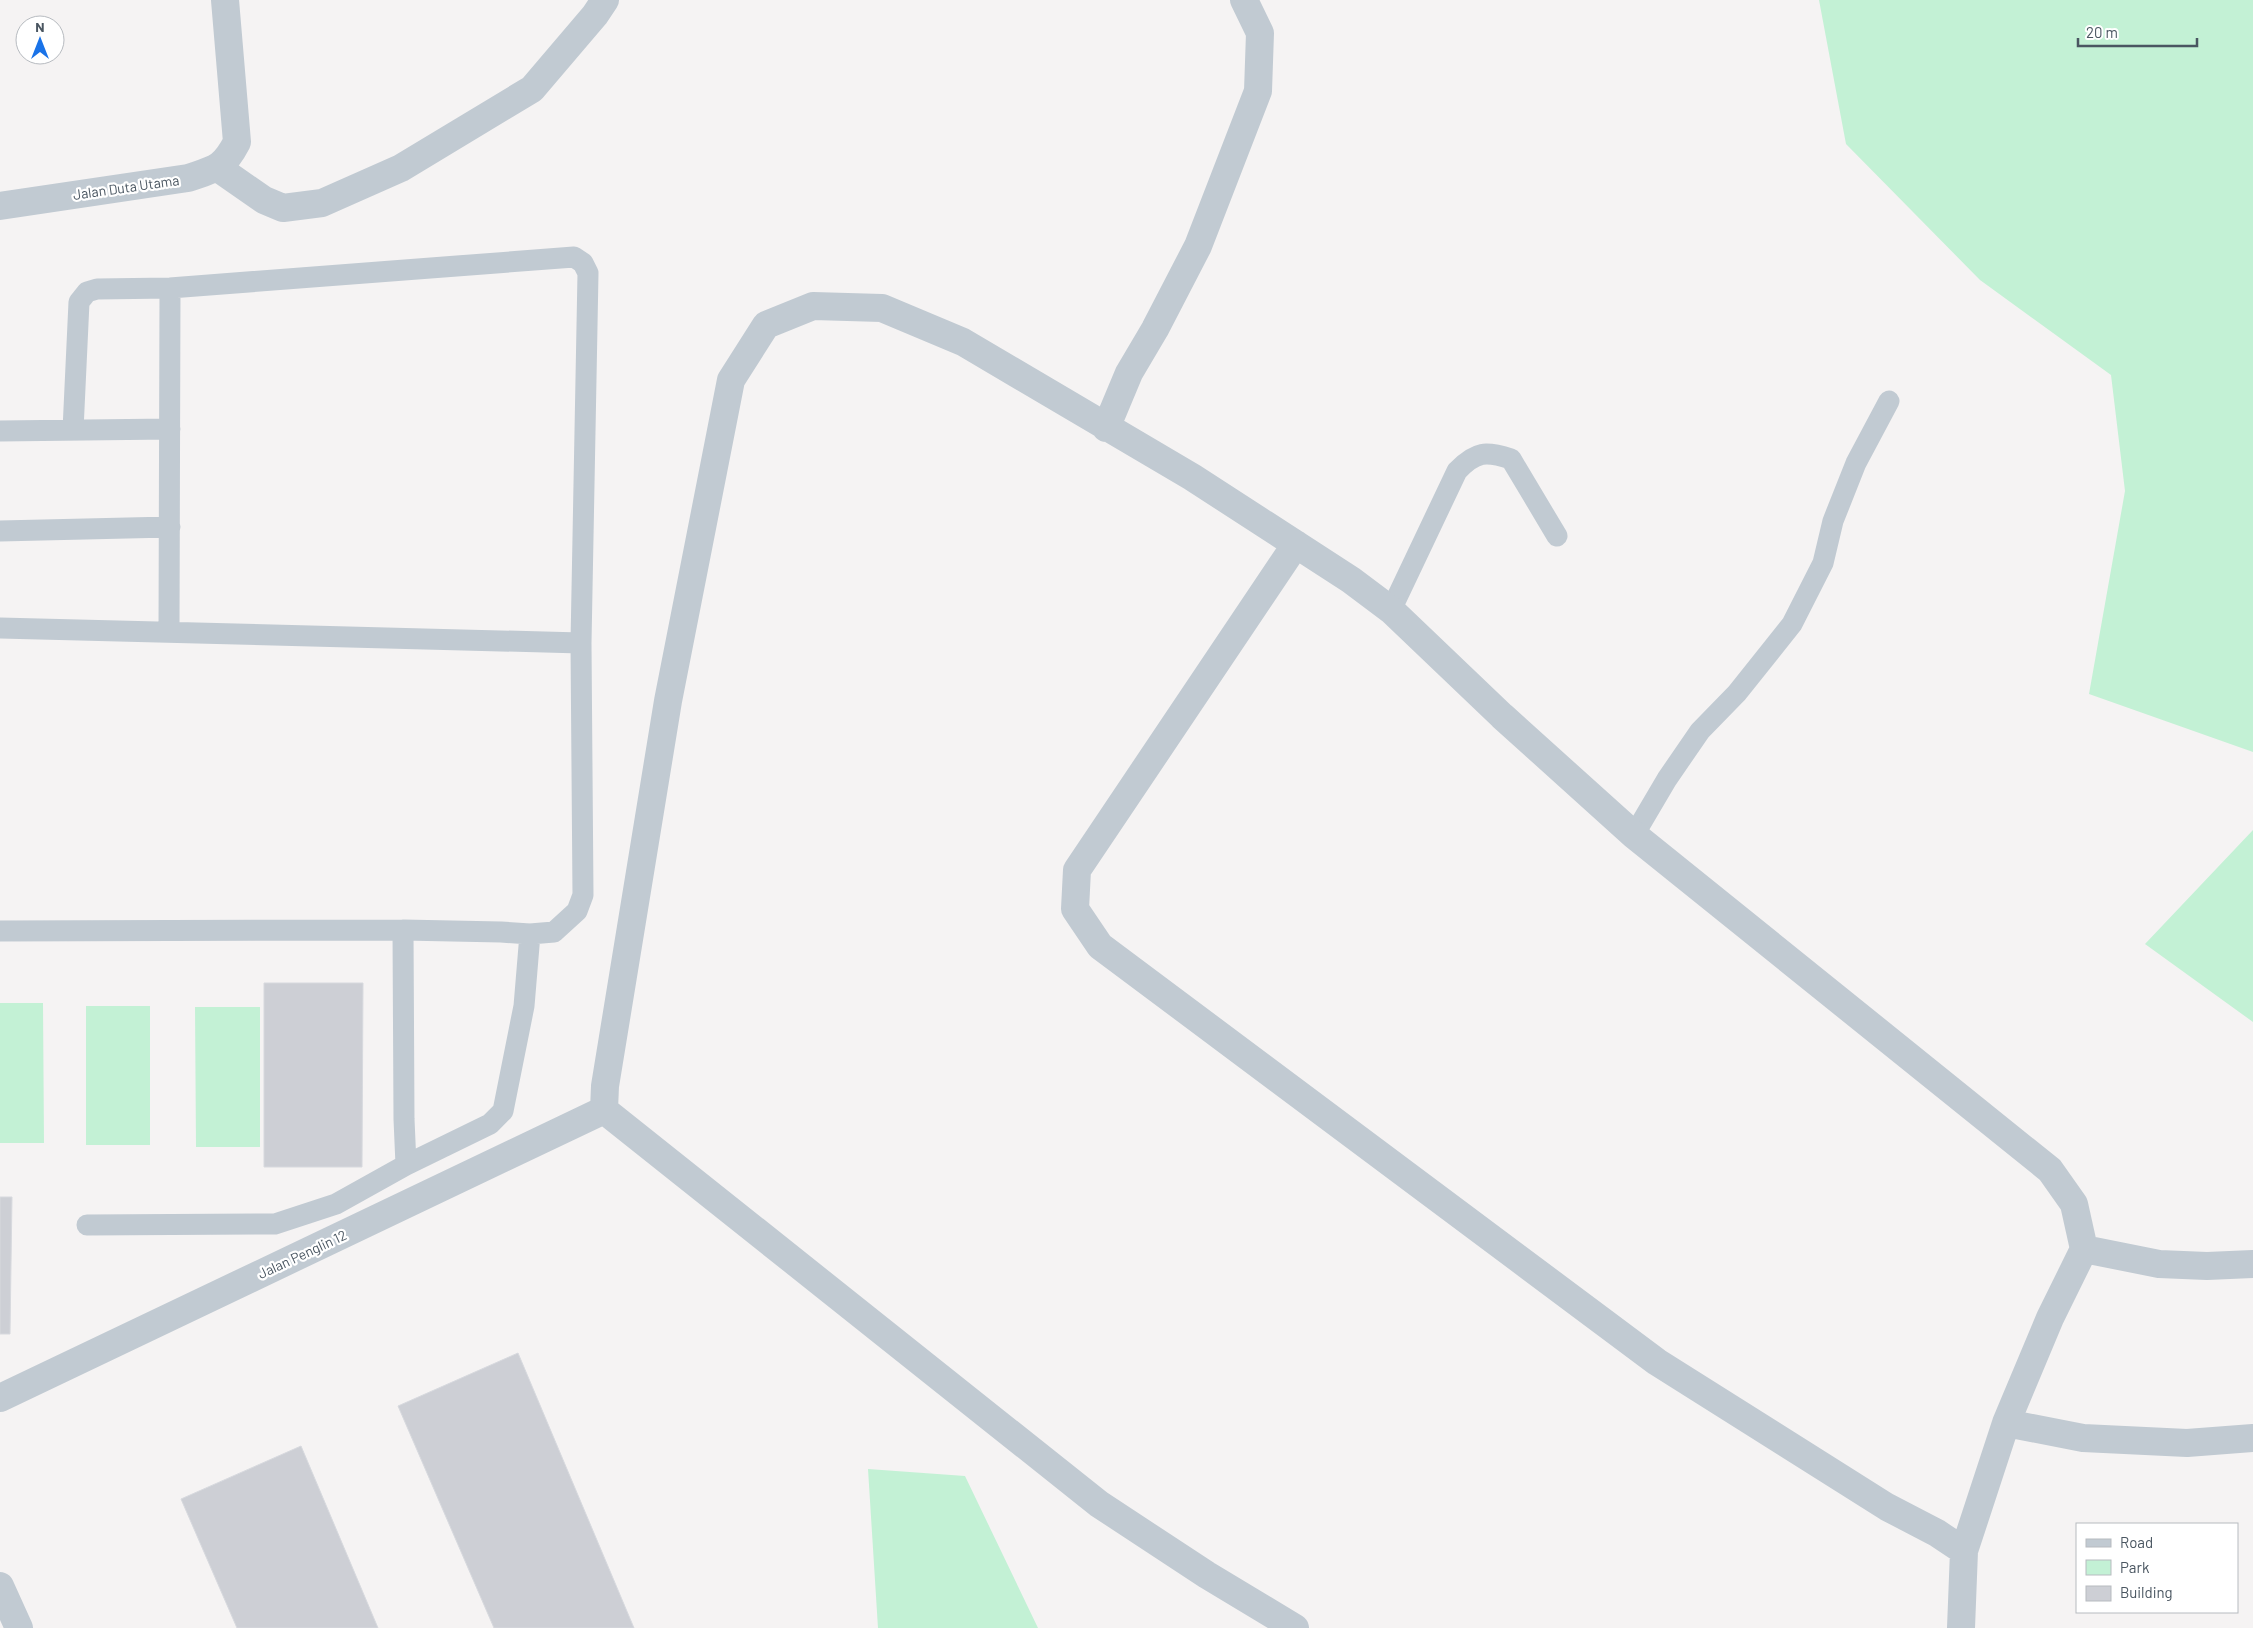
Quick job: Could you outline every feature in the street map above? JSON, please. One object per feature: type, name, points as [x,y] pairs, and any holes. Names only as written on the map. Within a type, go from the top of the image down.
[{"type":"street","points":[[225,0],[237,142],[230,155],[218,168],[264,200],[283,208],[322,203],[401,168],[532,89],[595,16],[605,0]]},
{"type":"street","points":[[1106,428],[1129,373],[1155,329],[1198,246],[1258,91],[1260,33],[1244,0]]},
{"type":"street","name":"Jalan Duta Utama","points":[[0,206],[188,178],[218,168]]},
{"type":"street","points":[[1295,1628],[1207,1575],[1100,1504],[604,1110],[605,1086],[668,701],[731,380],[766,325],[812,306],[882,308],[963,342],[1192,477],[1351,580],[1391,610],[1502,716],[1634,835],[2050,1170],[2074,1204],[2084,1249],[2050,1318],[2006,1423],[1964,1551],[1961,1628]]},
{"type":"street","points":[[1296,544],[1077,870],[1075,909],[1100,946],[1657,1362],[1887,1507],[1937,1533],[1964,1551]]},
{"type":"street","name":"Jalan Penglin 12","points":[[0,1398],[604,1110]]},
{"type":"street","points":[[2084,1249],[2159,1264],[2207,1266],[2253,1264]]},
{"type":"street","points":[[2006,1423],[2083,1438],[2187,1443],[2253,1438]]},
{"type":"street","points":[[0,1586],[19,1628]]},
{"type":"lane","points":[[0,932],[402,930],[530,934],[554,932],[577,911],[584,895],[581,643],[588,273],[583,263],[574,257],[170,288],[97,289],[87,292],[79,302],[74,430]]},
{"type":"lane","points":[[169,632],[170,288]]},
{"type":"lane","points":[[1634,835],[1667,779],[1700,731],[1736,693],[1792,624],[1823,563],[1833,521],[1856,463],[1888,401]]},
{"type":"lane","points":[[0,431],[170,429]]},
{"type":"lane","points":[[1391,610],[1458,471],[1470,457],[1492,453],[1511,460],[1557,536]]},
{"type":"lane","points":[[0,531],[170,527]]},
{"type":"lane","points":[[0,628],[581,643]]},
{"type":"lane","points":[[402,930],[406,1165]]},
{"type":"lane","points":[[87,1225],[275,1224],[336,1204],[406,1165],[490,1124],[503,1112],[524,1006],[530,934]]},
{"type":"green space","points":[[1819,0],[2253,0],[2253,752],[2089,694],[2125,491],[2111,375],[1980,280],[1846,144]]},
{"type":"green space","points":[[2253,830],[2253,1022],[2145,944]]},
{"type":"green space","points":[[0,1003],[43,1003],[44,1143],[0,1143]]},
{"type":"green space","points":[[86,1006],[150,1006],[150,1145],[86,1145]]},
{"type":"green space","points":[[195,1007],[260,1007],[260,1147],[196,1147]]},
{"type":"green space","points":[[868,1469],[965,1476],[1038,1628],[878,1628]]},
{"type":"building","points":[[264,983],[363,983],[362,1167],[264,1167]]},
{"type":"building","points":[[0,1197],[12,1197],[10,1334],[0,1334]]},
{"type":"building","points":[[518,1353],[634,1628],[494,1628],[398,1406]]},
{"type":"building","points":[[301,1446],[378,1628],[237,1628],[181,1499]]}]
